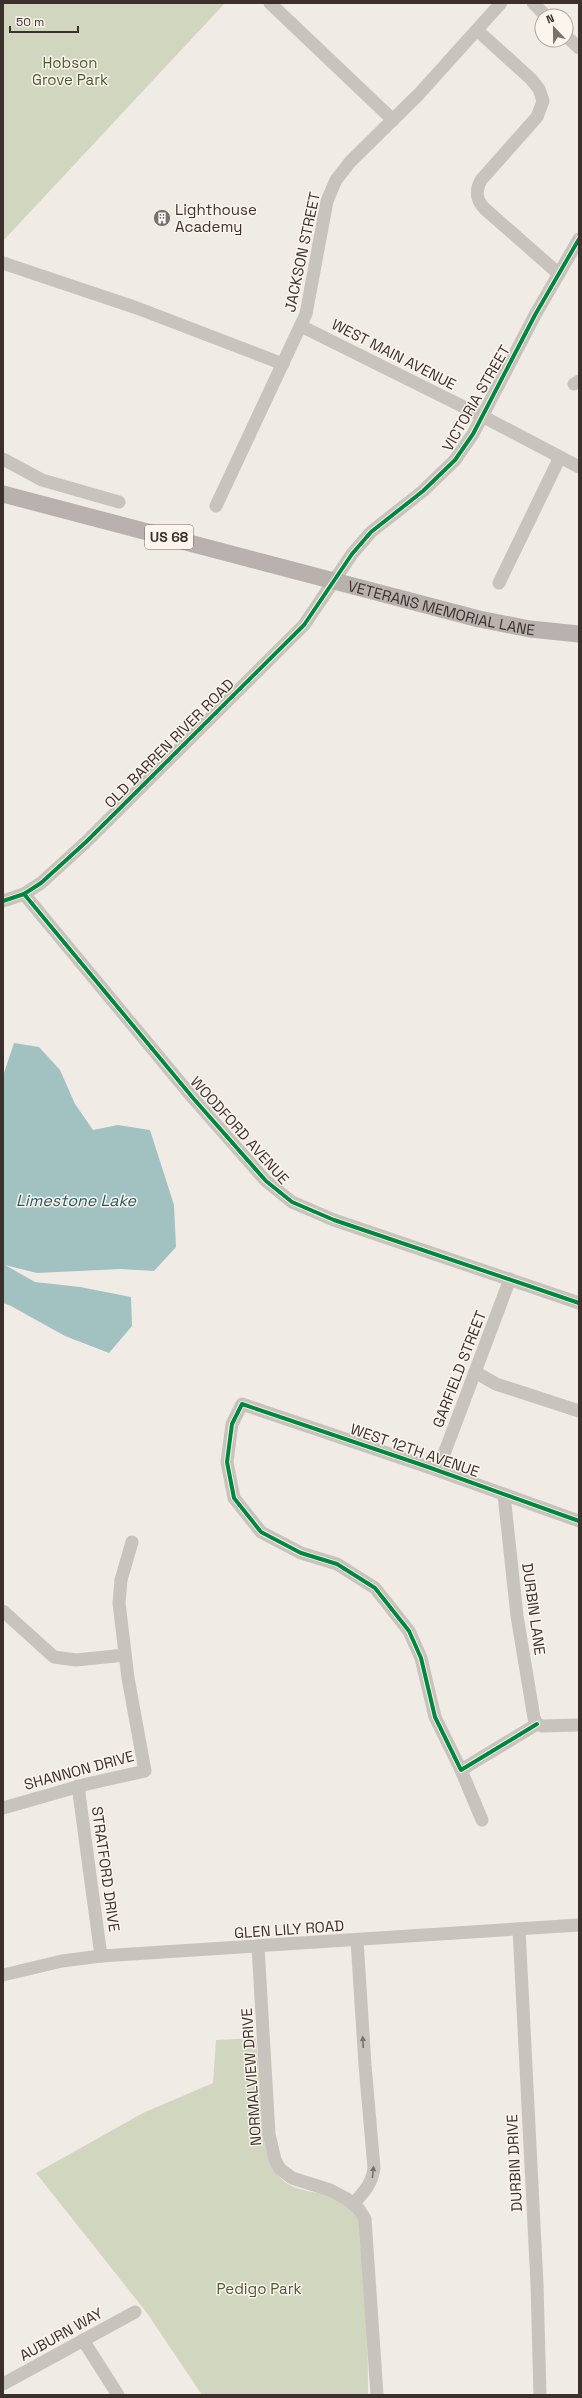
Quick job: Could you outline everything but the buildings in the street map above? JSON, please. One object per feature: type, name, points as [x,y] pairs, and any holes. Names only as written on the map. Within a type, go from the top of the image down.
[{"type":"main road","name":"VETERANS MEMORIAL LANE","points":[[3,494],[479,619],[530,629],[579,634]]},
{"type":"street","points":[[270,3],[393,120]]},
{"type":"street","name":"JACKSON STREET","points":[[216,506],[301,326],[310,298],[324,216],[332,187],[350,162],[393,120],[501,3]]},
{"type":"street","points":[[476,30],[531,79],[539,89],[543,101],[537,117],[481,180],[477,188],[477,195],[484,209],[559,274]]},
{"type":"street","name":"VICTORIA STREET","points":[[334,582],[352,554],[371,532],[446,471],[463,450],[579,239]]},
{"type":"street","points":[[3,263],[141,309],[283,364]]},
{"type":"street","name":"WEST MAIN AVENUE","points":[[301,326],[482,416],[579,467]]},
{"type":"street","points":[[499,584],[560,457]]},
{"type":"street","points":[[3,460],[42,480],[119,502]]},
{"type":"street","name":"OLD BARREN RIVER ROAD","points":[[3,901],[24,894],[51,875],[81,847],[296,634],[310,618],[334,582]]},
{"type":"street","name":"WOODFORD AVENUE","points":[[24,894],[233,1146],[280,1194],[305,1208],[334,1220],[579,1303]]},
{"type":"street","name":"GARFIELD STREET","points":[[438,1470],[510,1279]]},
{"type":"street","points":[[475,1372],[496,1384],[579,1411]]},
{"type":"street","name":"WEST 12TH AVENUE","points":[[460,1770],[435,1717],[421,1658],[409,1631],[375,1588],[337,1564],[301,1553],[261,1532],[234,1498],[227,1462],[232,1424],[242,1404],[438,1470],[579,1521]]},
{"type":"street","name":"DURBIN LANE","points":[[504,1495],[517,1616],[534,1716],[538,1725]]},
{"type":"street","points":[[3,1611],[54,1657],[76,1660],[126,1655],[119,1591],[132,1542]]},
{"type":"street","name":"SHANNON DRIVE","points":[[3,1808],[78,1786],[144,1771],[126,1655]]},
{"type":"street","points":[[482,1820],[460,1770],[538,1725],[579,1725]]},
{"type":"street","name":"STRATFORD DRIVE","points":[[78,1786],[101,1956]]},
{"type":"street","name":"GLEN LILY ROAD","points":[[3,1975],[62,1961],[101,1956],[579,1925]]},
{"type":"street","name":"DURBIN DRIVE","points":[[519,1929],[537,2284],[540,2395]]},
{"type":"street","points":[[353,2204],[368,2188],[373,2178],[374,2168],[365,2065],[357,1940]]},
{"type":"street","name":"NORMALVIEW DRIVE","points":[[258,1947],[269,2134],[275,2160],[280,2169],[292,2178],[335,2192],[353,2204],[363,2216],[367,2228],[377,2395]]},
{"type":"street","name":"AUBURN WAY","points":[[3,2384],[135,2312]]},
{"type":"street","points":[[83,2340],[118,2395]]},
{"type":"green space","name":"Hobson Grove Park","points":[[3,3],[225,3],[3,241]]},
{"type":"green space","name":"Pedigo Park","points":[[256,2038],[264,2141],[270,2164],[280,2178],[292,2186],[334,2197],[347,2204],[360,2219],[366,2302],[368,2395],[202,2395],[147,2313],[36,2173],[143,2113],[213,2083],[216,2040]]},
{"type":"water","name":"Limestone Lake","points":[[14,1043],[39,1047],[60,1070],[75,1104],[93,1130],[118,1125],[150,1130],[174,1205],[176,1247],[154,1271],[120,1269],[37,1273],[5,1265],[35,1282],[80,1287],[131,1297],[132,1326],[109,1353],[65,1336],[3,1303],[3,1076]]},
{"type":"cycle path","points":[[3,901],[24,894],[41,883],[86,842],[304,625],[352,554],[371,532],[423,491],[455,460],[473,434],[535,315],[579,239]]},
{"type":"cycle path","points":[[24,894],[193,1098],[266,1181],[292,1202],[334,1220],[579,1303]]},
{"type":"cycle path","points":[[537,1724],[461,1770],[435,1717],[421,1658],[409,1631],[375,1588],[337,1564],[301,1553],[261,1532],[234,1498],[227,1462],[232,1424],[242,1404],[428,1467],[579,1521]]},
{"type":"place","name":"Lighthouse Academy","points":[[162,218]]}]
